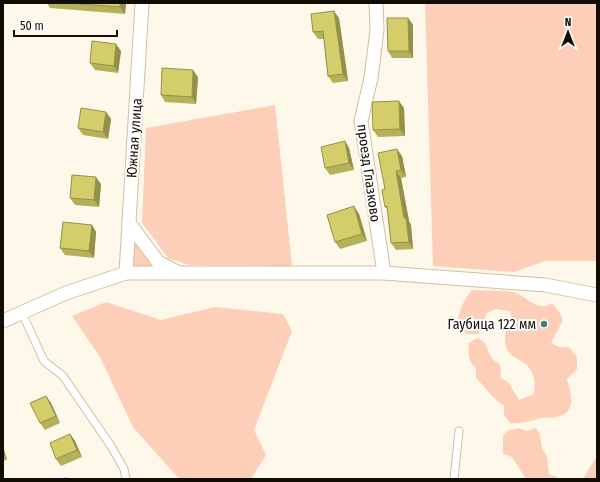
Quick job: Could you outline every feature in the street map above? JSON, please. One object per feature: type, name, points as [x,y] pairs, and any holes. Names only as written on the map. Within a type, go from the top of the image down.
[{"type":"street","name":"Южная улица","points":[[126,273],[142,3]]},
{"type":"street","name":"проезд Глазково","points":[[376,3],[377,30],[371,78],[361,121],[384,273]]},
{"type":"street","points":[[129,223],[158,262],[179,273]]},
{"type":"street","points":[[3,321],[66,293],[126,273],[384,273],[545,285],[597,295]]},
{"type":"lane","points":[[22,313],[44,361],[63,376],[111,446],[124,469],[126,479]]},
{"type":"lane","points":[[454,479],[459,431]]},
{"type":"shaded area","points":[[425,3],[597,3],[597,261],[545,261],[514,272],[433,266]]},
{"type":"shaded area","points":[[275,105],[292,266],[189,265],[168,258],[142,223],[146,128]]},
{"type":"shaded area","points":[[133,242],[136,242],[153,266],[129,268]]},
{"type":"shaded area","points":[[472,290],[513,292],[537,305],[546,306],[552,303],[560,313],[563,320],[551,343],[559,347],[569,347],[577,357],[577,369],[567,379],[571,397],[570,407],[563,415],[554,418],[543,418],[522,423],[510,423],[504,415],[504,406],[476,378],[476,368],[471,363],[469,357],[469,343],[477,338],[486,344],[490,355],[500,364],[501,378],[508,382],[519,400],[534,394],[532,372],[528,367],[509,353],[506,348],[506,331],[507,322],[511,317],[510,311],[496,309],[487,313],[478,334],[466,334],[457,323],[462,305]]},
{"type":"shaded area","points":[[106,302],[161,320],[215,307],[283,314],[292,331],[254,430],[266,455],[251,479],[179,479],[133,427],[100,357],[72,316]]},
{"type":"shaded area","points":[[519,428],[527,431],[536,428],[540,435],[542,449],[547,456],[549,474],[561,479],[526,479],[512,457],[503,454],[503,436],[507,431]]},
{"type":"shaded area","points":[[597,456],[597,479],[583,479]]},
{"type":"building","points":[[67,3],[120,3],[120,7]]},
{"type":"building","points":[[334,11],[343,74],[328,76],[323,31],[313,32],[311,14]]},
{"type":"building","points":[[387,18],[408,18],[409,51],[388,51]]},
{"type":"building","points":[[92,41],[116,44],[114,66],[90,63]]},
{"type":"building","points":[[162,68],[193,70],[192,97],[161,95]]},
{"type":"building","points":[[399,101],[400,129],[373,130],[372,102]]},
{"type":"building","points":[[81,108],[106,112],[103,132],[78,128]]},
{"type":"building","points":[[345,141],[349,163],[325,168],[321,147]]},
{"type":"building","points":[[397,149],[401,170],[396,171],[404,218],[406,218],[409,242],[391,243],[387,206],[385,207],[382,190],[385,189],[378,153]]},
{"type":"building","points":[[72,175],[96,177],[94,200],[70,198]]},
{"type":"building","points":[[354,206],[362,234],[335,242],[327,215]]},
{"type":"building","points":[[63,222],[92,225],[89,251],[60,248]]},
{"type":"building","points":[[46,396],[56,416],[40,423],[30,403]]},
{"type":"building","points":[[70,434],[77,450],[56,459],[50,443]]},
{"type":"place","name":"Гаубица 122 мм","points":[[544,324]]}]
